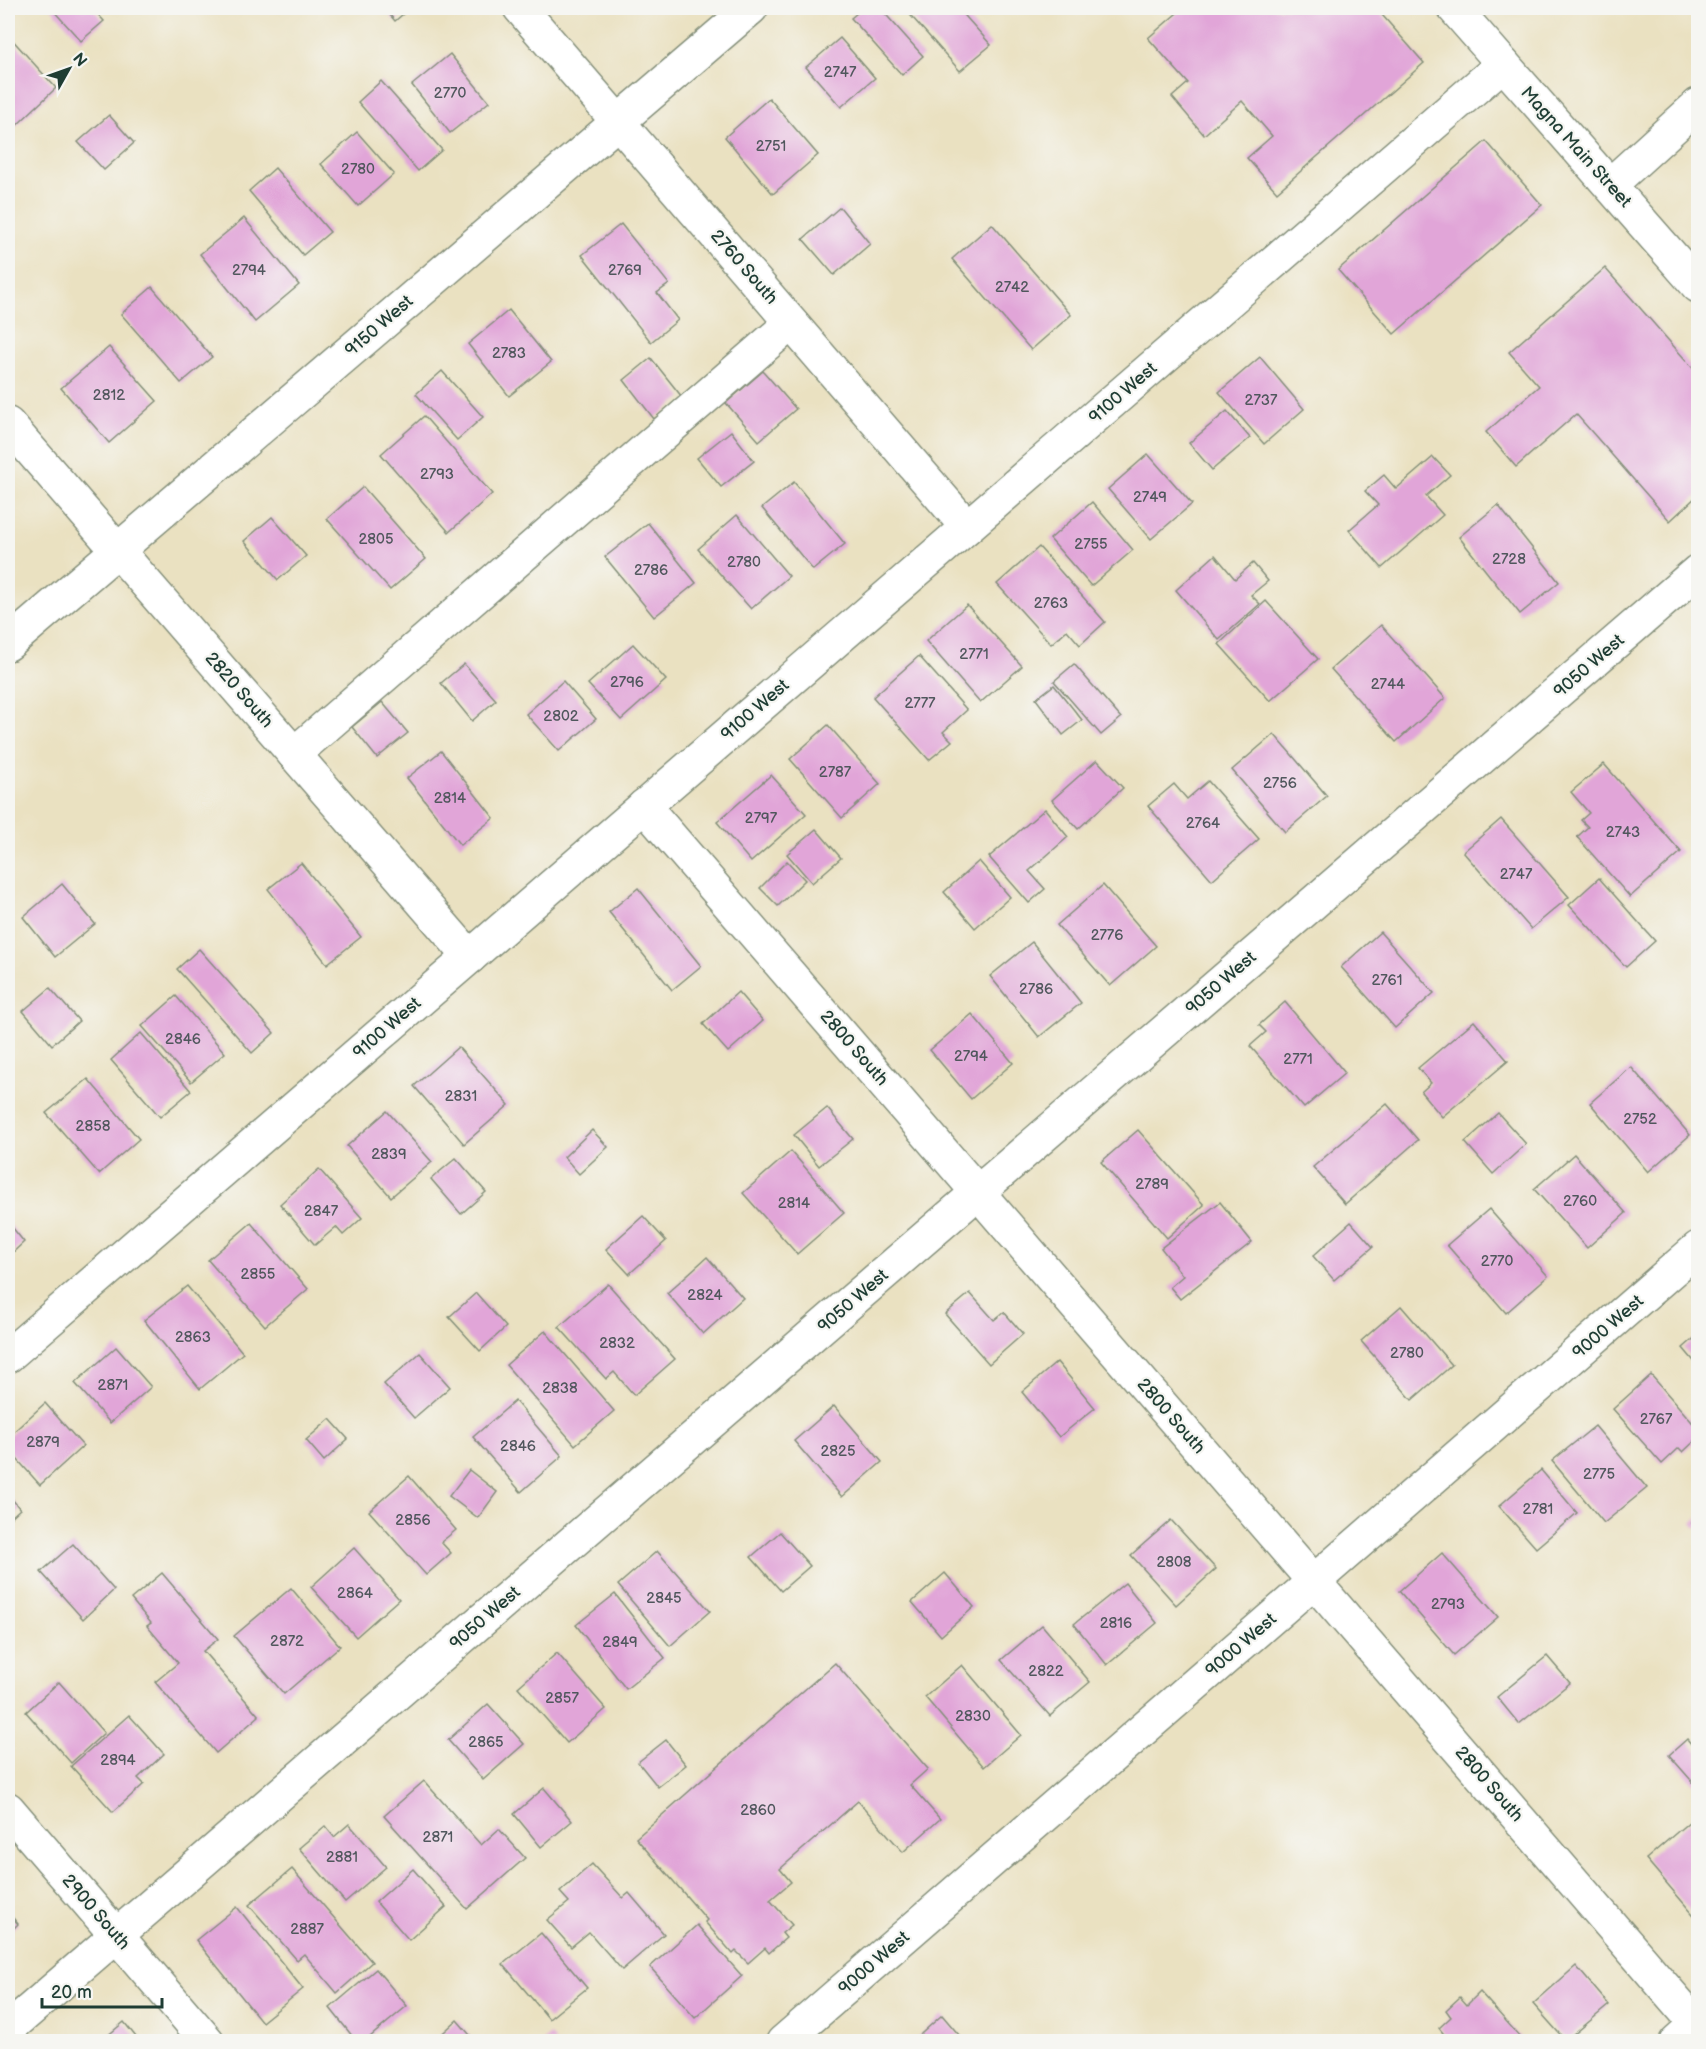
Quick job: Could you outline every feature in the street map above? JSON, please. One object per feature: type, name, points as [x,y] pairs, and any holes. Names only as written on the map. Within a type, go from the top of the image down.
[{"type":"street","name":"2760 South","points":[[520,8],[967,527]]},
{"type":"street","name":"9150 West","points":[[8,644],[751,8]]},
{"type":"street","name":"Magna Main Street","points":[[1454,8],[1698,286]]},
{"type":"street","name":"9100 West","points":[[8,1356],[1503,64]]},
{"type":"street","points":[[1610,185],[1698,105]]},
{"type":"street","points":[[294,754],[791,322]]},
{"type":"street","name":"2820 South","points":[[8,424],[470,957]]},
{"type":"street","name":"9050 West","points":[[8,2029],[1698,571]]},
{"type":"street","name":"2800 South","points":[[644,806],[1314,1582],[1692,2028]]},
{"type":"street","name":"9000 West","points":[[783,2042],[1698,1248]]},
{"type":"street","name":"2900 South","points":[[8,1809],[208,2042]]},
{"type":"building","points":[[51,8],[92,8],[104,21],[81,41]]},
{"type":"building","points":[[384,8],[410,8],[395,21]]},
{"type":"building","points":[[863,8],[880,8],[923,56],[902,75],[851,18]]},
{"type":"building","points":[[904,8],[958,8],[991,45],[960,71]]},
{"type":"building","points":[[976,8],[990,8],[982,14]]},
{"type":"building","points":[[1183,8],[1376,8],[1424,63],[1277,192],[1247,158],[1272,136],[1242,101],[1204,135],[1172,97],[1188,83],[1148,38]]},
{"type":"building","points":[[8,35],[56,88],[15,127],[8,119]]},
{"type":"building","points":[[840,38],[875,78],[841,107],[806,67]]},
{"type":"building","points":[[450,54],[489,102],[450,133],[412,85]]},
{"type":"building","points":[[381,81],[442,150],[418,171],[358,102]]},
{"type":"building","points":[[769,98],[818,155],[773,194],[725,137]]},
{"type":"building","points":[[109,115],[134,143],[104,170],[78,142]]},
{"type":"building","points":[[357,132],[394,174],[358,206],[321,164]]},
{"type":"building","points":[[1486,141],[1542,205],[1394,334],[1338,270]]},
{"type":"building","points":[[275,168],[330,232],[303,255],[249,191]]},
{"type":"building","points":[[840,207],[870,244],[834,275],[803,239]]},
{"type":"building","points":[[244,218],[299,285],[255,322],[200,254]]},
{"type":"building","points":[[621,224],[669,284],[657,293],[678,320],[651,342],[582,255]]},
{"type":"building","points":[[992,224],[1071,315],[1031,350],[952,259]]},
{"type":"building","points":[[1605,268],[1698,374],[1698,495],[1670,521],[1576,414],[1516,467],[1486,432],[1539,386],[1509,352]]},
{"type":"building","points":[[152,287],[212,357],[181,383],[121,314]]},
{"type":"building","points":[[509,310],[551,362],[509,396],[468,344]]},
{"type":"building","points":[[109,347],[157,401],[109,443],[61,388]]},
{"type":"building","points":[[1260,357],[1304,409],[1264,444],[1219,392]]},
{"type":"building","points":[[651,358],[682,397],[654,419],[624,380]]},
{"type":"building","points":[[442,371],[483,417],[457,440],[416,394]]},
{"type":"building","points":[[763,371],[796,409],[759,441],[726,403]]},
{"type":"building","points":[[1227,411],[1250,438],[1212,470],[1189,443]]},
{"type":"building","points":[[424,416],[492,494],[449,532],[381,454]]},
{"type":"building","points":[[731,431],[754,461],[721,487],[697,458]]},
{"type":"building","points":[[1148,454],[1192,504],[1151,539],[1108,489]]},
{"type":"building","points":[[1433,457],[1450,475],[1426,496],[1443,515],[1382,568],[1349,530],[1378,505],[1365,491],[1384,475],[1396,489]]},
{"type":"building","points":[[794,482],[845,544],[813,570],[762,508]]},
{"type":"building","points":[[363,487],[426,559],[390,590],[327,519]]},
{"type":"building","points":[[1092,502],[1133,550],[1091,586],[1050,539]]},
{"type":"building","points":[[1498,505],[1559,582],[1520,614],[1459,537]]},
{"type":"building","points":[[737,515],[789,576],[751,609],[698,549]]},
{"type":"building","points":[[272,517],[306,556],[278,580],[244,541]]},
{"type":"building","points":[[648,523],[696,583],[654,617],[605,557]]},
{"type":"building","points":[[1039,547],[1105,622],[1080,645],[1067,630],[1051,644],[997,584]]},
{"type":"building","points":[[1215,555],[1235,579],[1253,563],[1268,581],[1251,595],[1260,604],[1219,640],[1176,590]]},
{"type":"building","points":[[1266,601],[1318,659],[1270,701],[1219,644]]},
{"type":"building","points":[[967,605],[1022,666],[980,703],[926,641]]},
{"type":"building","points":[[1381,625],[1445,698],[1396,742],[1331,669]]},
{"type":"building","points":[[633,644],[666,680],[621,720],[588,684]]},
{"type":"building","points":[[919,656],[967,710],[943,732],[952,741],[929,760],[873,697]]},
{"type":"building","points":[[464,664],[496,700],[472,721],[441,683]]},
{"type":"building","points":[[1074,664],[1121,718],[1101,735],[1054,681]]},
{"type":"building","points":[[563,681],[596,719],[559,751],[526,714]]},
{"type":"building","points":[[1054,685],[1082,720],[1063,735],[1036,699]]},
{"type":"building","points":[[382,702],[408,733],[377,758],[352,727]]},
{"type":"building","points":[[828,725],[880,784],[842,818],[790,759]]},
{"type":"building","points":[[1274,734],[1327,796],[1285,832],[1232,770]]},
{"type":"building","points":[[441,751],[494,818],[460,845],[407,778]]},
{"type":"building","points":[[1097,760],[1123,788],[1078,829],[1052,800]]},
{"type":"building","points":[[1604,764],[1681,852],[1630,897],[1577,837],[1588,827],[1581,820],[1589,813],[1571,792]]},
{"type":"building","points":[[771,775],[806,814],[751,862],[717,822]]},
{"type":"building","points":[[1208,781],[1259,839],[1212,880],[1148,806],[1174,784],[1187,799]]},
{"type":"building","points":[[1045,809],[1068,837],[1029,871],[1045,889],[1029,903],[989,857]]},
{"type":"building","points":[[1501,819],[1569,897],[1531,929],[1463,852]]},
{"type":"building","points":[[816,829],[841,858],[812,883],[787,854]]},
{"type":"building","points":[[787,861],[805,880],[778,906],[760,888]]},
{"type":"building","points":[[979,861],[1010,897],[975,928],[944,892]]},
{"type":"building","points":[[301,863],[361,937],[327,964],[268,889]]},
{"type":"building","points":[[1599,878],[1655,941],[1626,967],[1569,905]]},
{"type":"building","points":[[62,884],[95,924],[55,957],[23,917]]},
{"type":"building","points":[[1103,885],[1156,946],[1110,986],[1057,925]]},
{"type":"building","points":[[638,888],[701,966],[672,990],[609,912]]},
{"type":"building","points":[[1380,932],[1434,993],[1395,1028],[1341,967]]},
{"type":"building","points":[[1032,942],[1081,1003],[1039,1037],[990,976]]},
{"type":"building","points":[[199,949],[274,1033],[252,1053],[177,969]]},
{"type":"building","points":[[50,988],[79,1021],[52,1045],[23,1011]]},
{"type":"building","points":[[738,992],[763,1021],[728,1052],[703,1024]]},
{"type":"building","points":[[176,996],[225,1053],[191,1082],[142,1026]]},
{"type":"building","points":[[1285,1002],[1345,1073],[1304,1108],[1250,1046],[1266,1032],[1259,1025]]},
{"type":"building","points":[[972,1014],[1013,1063],[971,1099],[930,1050]]},
{"type":"building","points":[[1474,1021],[1508,1061],[1442,1117],[1421,1092],[1431,1083],[1418,1068]]},
{"type":"building","points":[[141,1033],[191,1091],[160,1117],[111,1060]]},
{"type":"building","points":[[458,1047],[509,1105],[464,1144],[414,1086]]},
{"type":"building","points":[[1631,1067],[1690,1135],[1648,1172],[1590,1103]]},
{"type":"building","points":[[88,1079],[139,1139],[99,1174],[46,1113]]},
{"type":"building","points":[[1387,1104],[1418,1140],[1345,1204],[1313,1167]]},
{"type":"building","points":[[827,1108],[853,1139],[819,1166],[794,1135]]},
{"type":"building","points":[[387,1111],[432,1162],[391,1197],[347,1146]]},
{"type":"building","points":[[1498,1113],[1526,1144],[1493,1174],[1465,1142]]},
{"type":"building","points":[[592,1130],[608,1147],[579,1174],[564,1157]]},
{"type":"building","points":[[1138,1130],[1204,1205],[1167,1238],[1101,1162]]},
{"type":"building","points":[[791,1151],[844,1213],[797,1254],[743,1193]]},
{"type":"building","points":[[1574,1154],[1626,1213],[1587,1248],[1534,1189]]},
{"type":"building","points":[[456,1158],[486,1192],[461,1214],[431,1179]]},
{"type":"building","points":[[319,1169],[362,1218],[343,1235],[336,1227],[315,1245],[280,1204]]},
{"type":"building","points":[[1220,1202],[1252,1242],[1180,1299],[1170,1287],[1183,1276],[1161,1248]]},
{"type":"building","points":[[1489,1209],[1548,1276],[1506,1313],[1447,1245]]},
{"type":"building","points":[[643,1216],[666,1241],[629,1274],[606,1249]]},
{"type":"building","points":[[8,1222],[24,1242],[8,1257]]},
{"type":"building","points":[[1351,1222],[1373,1247],[1334,1280],[1313,1256]]},
{"type":"building","points":[[251,1223],[308,1289],[265,1326],[208,1260]]},
{"type":"building","points":[[707,1257],[743,1298],[703,1334],[667,1293]]},
{"type":"building","points":[[608,1284],[675,1359],[634,1395],[614,1372],[606,1379],[559,1327]]},
{"type":"building","points":[[187,1286],[243,1353],[200,1389],[144,1320]]},
{"type":"building","points":[[476,1293],[506,1327],[480,1351],[449,1317]]},
{"type":"building","points":[[970,1293],[994,1320],[1004,1312],[1023,1334],[989,1364],[945,1314]]},
{"type":"building","points":[[1401,1306],[1452,1365],[1412,1400],[1361,1341]]},
{"type":"building","points":[[545,1331],[614,1411],[575,1445],[506,1365]]},
{"type":"building","points":[[1698,1335],[1698,1366],[1683,1348]]},
{"type":"building","points":[[116,1347],[151,1387],[110,1423],[75,1383]]},
{"type":"building","points":[[420,1353],[450,1387],[414,1418],[384,1384]]},
{"type":"building","points":[[1057,1362],[1095,1408],[1059,1437],[1022,1392]]},
{"type":"building","points":[[1651,1375],[1698,1429],[1698,1438],[1683,1452],[1679,1448],[1662,1464],[1613,1409]]},
{"type":"building","points":[[515,1401],[562,1456],[521,1492],[473,1437]]},
{"type":"building","points":[[45,1403],[83,1446],[40,1485],[8,1449],[8,1437]]},
{"type":"building","points":[[834,1406],[882,1462],[842,1497],[794,1441]]},
{"type":"building","points":[[330,1419],[348,1439],[324,1461],[306,1440]]},
{"type":"building","points":[[1595,1426],[1647,1488],[1604,1523],[1552,1461]]},
{"type":"building","points":[[469,1470],[497,1492],[478,1518],[449,1496]]},
{"type":"building","points":[[1541,1470],[1577,1513],[1536,1548],[1499,1506]]},
{"type":"building","points":[[409,1476],[456,1530],[441,1542],[451,1553],[426,1575],[369,1511]]},
{"type":"building","points":[[8,1494],[20,1509],[8,1520]]},
{"type":"building","points":[[1698,1517],[1698,1530],[1692,1523]]},
{"type":"building","points":[[1171,1520],[1216,1569],[1176,1605],[1131,1555]]},
{"type":"building","points":[[780,1532],[810,1566],[781,1591],[751,1557]]},
{"type":"building","points":[[73,1544],[114,1590],[83,1619],[41,1572]]},
{"type":"building","points":[[354,1548],[399,1599],[356,1637],[311,1587]]},
{"type":"building","points":[[657,1551],[710,1611],[670,1646],[618,1585]]},
{"type":"building","points":[[1442,1553],[1498,1617],[1454,1655],[1399,1591]]},
{"type":"building","points":[[162,1573],[218,1639],[203,1651],[259,1716],[216,1753],[155,1682],[178,1663],[147,1626],[151,1623],[131,1599]]},
{"type":"building","points":[[945,1573],[974,1607],[941,1636],[912,1602]]},
{"type":"building","points":[[1125,1583],[1157,1623],[1107,1665],[1074,1624]]},
{"type":"building","points":[[291,1588],[340,1646],[284,1694],[234,1636]]},
{"type":"building","points":[[615,1594],[665,1658],[626,1689],[576,1625]]},
{"type":"building","points":[[1042,1625],[1090,1682],[1050,1716],[1001,1660]]},
{"type":"building","points":[[557,1653],[606,1709],[567,1743],[518,1687]]},
{"type":"building","points":[[1547,1656],[1570,1683],[1519,1724],[1497,1697]]},
{"type":"building","points":[[835,1663],[928,1769],[910,1785],[940,1819],[903,1852],[858,1801],[780,1869],[791,1882],[770,1900],[792,1925],[782,1933],[786,1938],[769,1953],[765,1948],[748,1963],[736,1951],[733,1954],[705,1922],[707,1920],[636,1838]]},
{"type":"building","points":[[962,1665],[1021,1735],[984,1767],[925,1697]]},
{"type":"building","points":[[59,1682],[104,1733],[71,1763],[26,1712]]},
{"type":"building","points":[[488,1704],[524,1744],[483,1780],[448,1740]]},
{"type":"building","points":[[129,1715],[164,1754],[138,1778],[144,1784],[113,1812],[71,1766]]},
{"type":"building","points":[[1687,1739],[1698,1752],[1698,1788],[1669,1755]]},
{"type":"building","points":[[666,1740],[686,1765],[658,1787],[638,1762]]},
{"type":"building","points":[[424,1781],[481,1845],[499,1829],[525,1858],[467,1909],[384,1816]]},
{"type":"building","points":[[544,1788],[572,1821],[541,1847],[514,1814]]},
{"type":"building","points":[[1690,1821],[1698,1831],[1698,1920],[1646,1859]]},
{"type":"building","points":[[349,1824],[386,1867],[345,1902],[299,1848],[325,1826],[334,1837]]},
{"type":"building","points":[[592,1864],[623,1898],[629,1893],[664,1934],[622,1970],[589,1932],[571,1947],[547,1920],[569,1902],[560,1892]]},
{"type":"building","points":[[292,1869],[372,1962],[337,1993],[304,1954],[297,1960],[249,1905]]},
{"type":"building","points":[[413,1869],[446,1907],[409,1940],[376,1902]]},
{"type":"building","points":[[237,1907],[303,1989],[262,2022],[196,1940]]},
{"type":"building","points":[[8,1912],[18,1924],[8,1934]]},
{"type":"building","points":[[697,1925],[742,1976],[695,2018],[650,1967]]},
{"type":"building","points":[[541,1933],[587,1988],[549,2019],[503,1964]]},
{"type":"building","points":[[1576,1966],[1609,2005],[1566,2041],[1533,2004]]},
{"type":"building","points":[[376,1969],[407,2006],[364,2042],[357,2042],[330,2008]]},
{"type":"building","points":[[1480,1992],[1523,2040],[1522,2042],[1450,2042],[1439,2028],[1451,2017],[1446,2010],[1460,1997],[1467,2005]]},
{"type":"building","points":[[942,2015],[965,2042],[912,2042]]},
{"type":"building","points":[[457,2020],[476,2042],[433,2042]]},
{"type":"building","points":[[124,2022],[140,2042],[100,2042]]},
{"type":"building","points":[[550,2035],[555,2042],[543,2042]]}]
